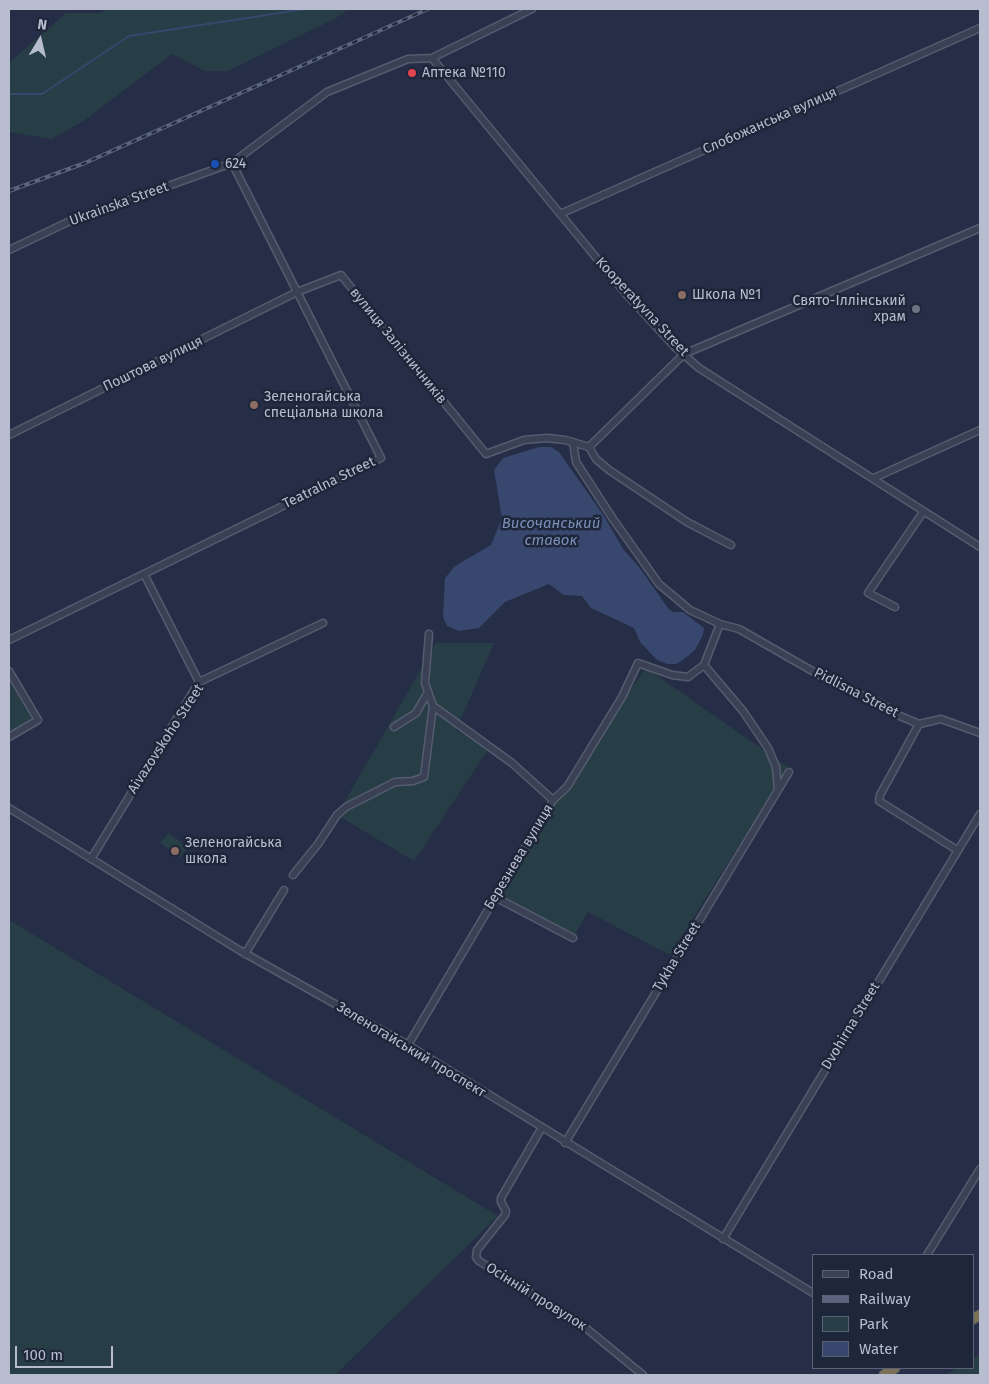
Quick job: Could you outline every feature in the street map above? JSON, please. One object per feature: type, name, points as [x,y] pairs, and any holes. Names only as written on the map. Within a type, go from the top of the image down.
[{"type":"street","points":[[432,58],[532,9]]},
{"type":"street","name":"Слобожанська вулиця","points":[[560,214],[980,28]]},
{"type":"street","name":"Ukrainska Street","points":[[9,250],[68,222],[232,164],[327,92],[408,59],[432,58]]},
{"type":"street","name":"Kooperatyvna Street","points":[[432,58],[626,294],[699,368],[980,547]]},
{"type":"street","name":"Teatralna Street","points":[[9,640],[381,458],[232,164]]},
{"type":"street","points":[[589,446],[684,354],[980,228]]},
{"type":"street","name":"вулиця Залізничників","points":[[297,292],[341,275],[486,454],[524,440],[548,438],[573,442]]},
{"type":"street","name":"Поштова вулиця","points":[[9,436],[297,292]]},
{"type":"street","points":[[874,478],[980,430]]},
{"type":"street","points":[[573,442],[589,446],[596,459],[609,470],[687,522],[731,545]]},
{"type":"street","name":"Pidlisna Street","points":[[573,442],[576,462],[584,478],[659,584],[690,610],[720,624],[739,628],[835,684],[919,724]]},
{"type":"street","points":[[895,607],[868,592],[923,512]]},
{"type":"street","points":[[144,574],[199,682]]},
{"type":"street","name":"Aivazovskoho Street","points":[[92,859],[199,682],[323,623]]},
{"type":"street","points":[[553,800],[566,787],[622,697],[638,663],[672,675],[688,677],[704,665],[720,624]]},
{"type":"street","points":[[293,875],[318,844],[337,815],[346,807],[395,782],[413,781],[424,777],[433,706],[425,683],[429,634]]},
{"type":"street","points":[[704,665],[743,711],[768,748],[776,767],[778,789]]},
{"type":"street","points":[[9,671],[38,720],[9,737]]},
{"type":"street","points":[[394,727],[416,713],[428,692]]},
{"type":"street","name":"Березнева вулиця","points":[[408,1045],[553,800],[512,763],[433,706]]},
{"type":"street","points":[[956,850],[879,801],[880,795],[919,724],[940,719],[980,732]]},
{"type":"street","name":"Tykha Street","points":[[565,1142],[789,772]]},
{"type":"street","name":"Зеленогайський проспект","points":[[9,808],[245,954],[408,1045],[541,1129],[812,1292]]},
{"type":"street","name":"Dvohirna Street","points":[[724,1239],[956,850],[980,814]]},
{"type":"street","points":[[245,954],[284,890]]},
{"type":"street","points":[[495,897],[573,938]]},
{"type":"street","name":"Осінній провулок","points":[[541,1129],[501,1198],[506,1211],[505,1214],[477,1250],[476,1257],[581,1324],[643,1375]]},
{"type":"street","points":[[929,1254],[980,1168]]},
{"type":"green space","points":[[108,9],[349,9],[336,18],[228,71],[205,71],[172,54],[85,120],[52,139],[9,132],[9,63],[66,13],[100,13]]},
{"type":"green space","points":[[436,643],[494,643],[456,730],[489,748],[414,861],[337,815]]},
{"type":"green space","points":[[646,668],[788,767],[670,955],[588,912],[573,938],[495,897],[553,800]]},
{"type":"green space","points":[[9,681],[28,710],[31,719],[9,734]]},
{"type":"green space","points":[[168,833],[188,847],[180,858],[160,843]]},
{"type":"green space","points":[[9,920],[498,1216],[335,1375],[9,1375]]},
{"type":"green space","points":[[980,1354],[980,1375],[945,1375],[956,1369],[974,1369],[974,1358]]},
{"type":"water","name":"Височанський ставок","points":[[539,447],[551,447],[559,452],[604,516],[623,549],[639,567],[668,608],[673,612],[683,612],[704,628],[703,635],[695,650],[683,660],[676,664],[667,664],[657,660],[640,642],[634,628],[591,608],[582,596],[564,595],[549,584],[505,602],[479,628],[459,631],[447,626],[443,617],[445,578],[455,566],[491,545],[502,518],[494,470],[503,458]]},
{"type":"waterway","points":[[9,94],[42,94],[129,36],[306,9]]},
{"type":"railway","points":[[9,191],[85,163],[428,9]]},
{"type":"place","name":"Аптека №110","points":[[412,73]]},
{"type":"place","name":"624","points":[[215,164]]},
{"type":"place","name":"Школа №1","points":[[682,295]]},
{"type":"place","name":"Свято-Іллінський храм","points":[[916,309]]},
{"type":"place","name":"Зеленогайська спеціальна школа","points":[[254,405]]},
{"type":"place","name":"Зеленогайська школа","points":[[175,851]]}]
